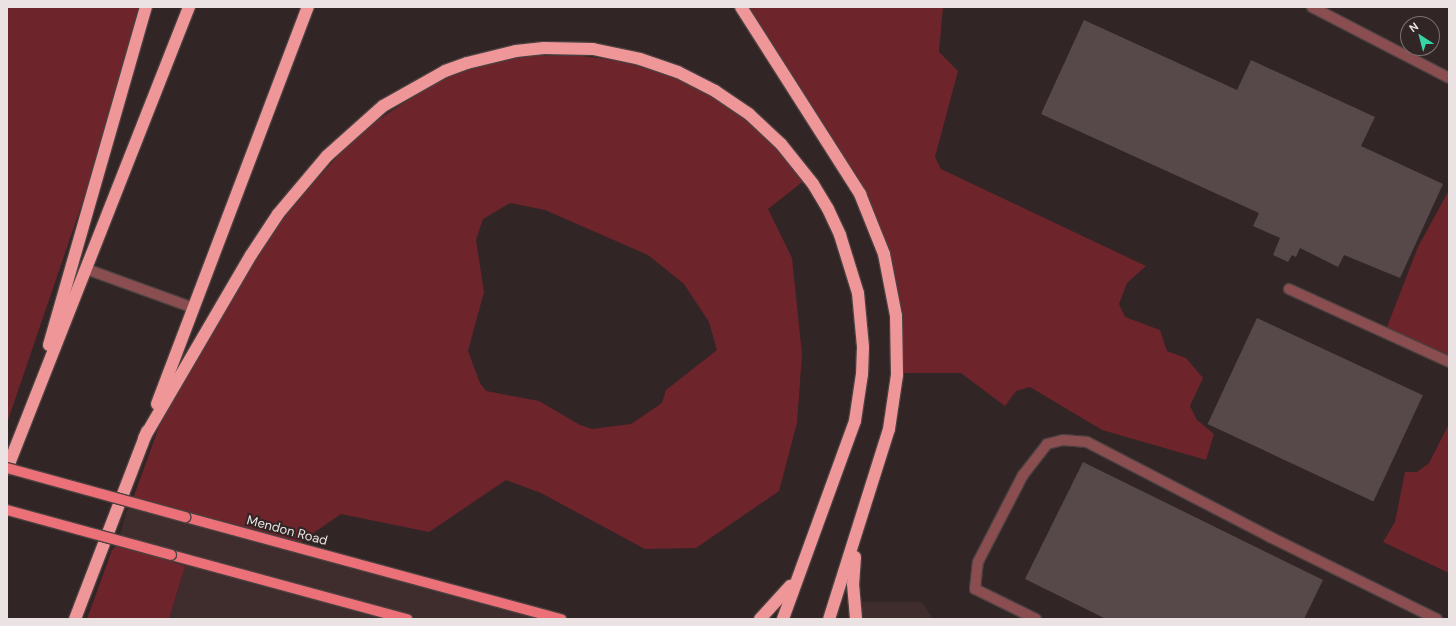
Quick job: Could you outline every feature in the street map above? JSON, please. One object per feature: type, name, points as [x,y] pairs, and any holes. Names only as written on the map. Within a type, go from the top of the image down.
[{"type":"highway","points":[[29,414],[146,7]]},
{"type":"highway","points":[[7,468],[189,7]]},
{"type":"highway","points":[[75,619],[308,7]]},
{"type":"highway","points":[[741,7],[860,194],[874,224],[891,284],[898,347],[894,401],[882,453],[829,619]]},
{"type":"highway","points":[[144,438],[251,255],[278,214],[310,174],[363,122],[408,90],[445,71],[473,61],[544,48],[587,49],[618,53],[678,72],[715,91],[749,114],[797,162],[824,202],[840,235],[858,293],[863,348],[862,380],[848,443],[783,619]]},
{"type":"highway","points":[[856,619],[854,565],[864,513]]},
{"type":"highway","points":[[760,619],[786,591],[803,562]]},
{"type":"main road","name":"Mendon Road","points":[[7,468],[561,619]]},
{"type":"main road","points":[[7,510],[407,619]]},
{"type":"lane","points":[[1312,7],[1449,78]]},
{"type":"lane","points":[[86,269],[194,308]]},
{"type":"lane","points":[[1289,289],[1449,362]]},
{"type":"lane","points":[[1036,619],[976,589],[978,562],[1022,475],[1047,444],[1063,440],[1087,442],[1270,537],[1437,619]]},
{"type":"shaded area","points":[[7,7],[149,7],[7,423]]},
{"type":"shaded area","points":[[741,7],[943,7],[939,52],[958,71],[935,157],[941,169],[1146,266],[1127,283],[1119,304],[1125,317],[1160,330],[1167,351],[1186,358],[1203,378],[1190,406],[1197,420],[1214,434],[1206,460],[1102,430],[1030,387],[1016,391],[1005,406],[961,373],[902,373],[874,226]]},
{"type":"shaded area","points":[[532,55],[582,56],[629,62],[695,82],[773,138],[805,180],[768,209],[792,258],[802,354],[797,423],[779,491],[696,548],[645,549],[541,493],[506,480],[429,532],[341,514],[293,547],[280,547],[130,507],[173,388],[282,217],[360,132],[443,77],[488,62]],"holes":[[[510,203],[545,210],[648,255],[684,284],[709,322],[717,350],[666,390],[662,403],[631,424],[592,429],[580,425],[539,401],[486,391],[480,383],[468,351],[484,292],[476,240],[483,219]]]},
{"type":"shaded area","points":[[1449,190],[1449,364],[1385,332],[1418,247]]},
{"type":"shaded area","points":[[1449,424],[1449,573],[1383,542],[1395,522],[1405,472],[1417,472],[1429,463]]},
{"type":"shaded area","points":[[130,507],[549,619],[169,619],[185,565],[118,544],[126,512]]},
{"type":"shaded area","points":[[118,544],[185,566],[169,619],[87,619],[112,550]]},
{"type":"shaded area","points":[[863,602],[922,602],[933,619],[857,619],[857,604]]},
{"type":"building","points":[[1084,20],[1237,90],[1251,60],[1375,117],[1361,146],[1443,184],[1400,278],[1344,255],[1338,267],[1300,248],[1296,257],[1292,255],[1288,262],[1273,255],[1280,238],[1253,226],[1259,213],[1041,114]]},
{"type":"building","points":[[1257,318],[1423,395],[1373,501],[1208,424]]},
{"type":"building","points":[[1083,462],[1323,580],[1304,619],[1106,619],[1025,579]]}]
